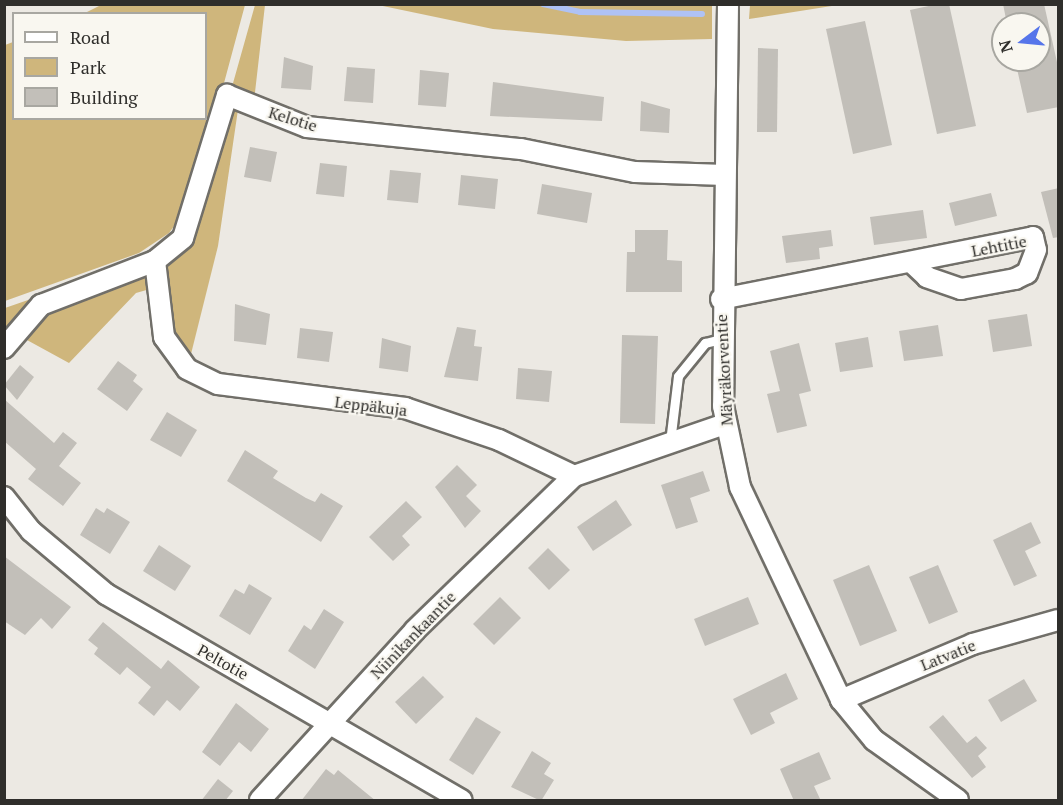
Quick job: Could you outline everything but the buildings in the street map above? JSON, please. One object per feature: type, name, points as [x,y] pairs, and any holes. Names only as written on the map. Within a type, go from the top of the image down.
[{"type":"street","name":"Mäyräkorventie","points":[[728,4],[721,339],[725,424],[740,488],[841,700],[874,740],[958,801]]},
{"type":"street","name":"Kelotie","points":[[4,348],[41,304],[155,261],[183,238],[227,95],[307,127],[521,149],[635,172],[725,175]]},
{"type":"street","name":"Lehtitie","points":[[721,299],[913,264],[1033,237],[1036,250],[1028,273],[1015,279],[961,289],[927,277],[913,264]]},
{"type":"street","name":"Leppäkuja","points":[[155,261],[164,337],[187,369],[218,384],[405,408],[499,440],[574,476]]},
{"type":"street","points":[[574,476],[725,424]]},
{"type":"street","name":"Niinikankaantie","points":[[260,801],[415,630],[574,476]]},
{"type":"street","name":"Peltotie","points":[[4,497],[31,531],[106,594],[331,722],[462,801]]},
{"type":"street","name":"Latvatie","points":[[841,700],[973,644],[1059,620]]},
{"type":"lane","points":[[670,442],[678,376],[705,343],[721,339]]},
{"type":"green space","points":[[750,4],[838,5],[749,19]]},
{"type":"green space","points":[[101,5],[245,5],[192,202],[169,233],[139,253],[5,301],[5,45],[12,42],[12,120],[207,120],[207,12],[87,12]]},
{"type":"green space","points":[[255,5],[265,5],[254,101],[240,96],[218,246],[188,366],[150,289],[136,293],[69,363],[5,328],[5,308],[129,265],[175,240],[197,211]]},
{"type":"green space","points":[[378,5],[712,5],[712,39],[626,41],[493,29]]},
{"type":"waterway","points":[[543,4],[580,12],[702,14]]}]
